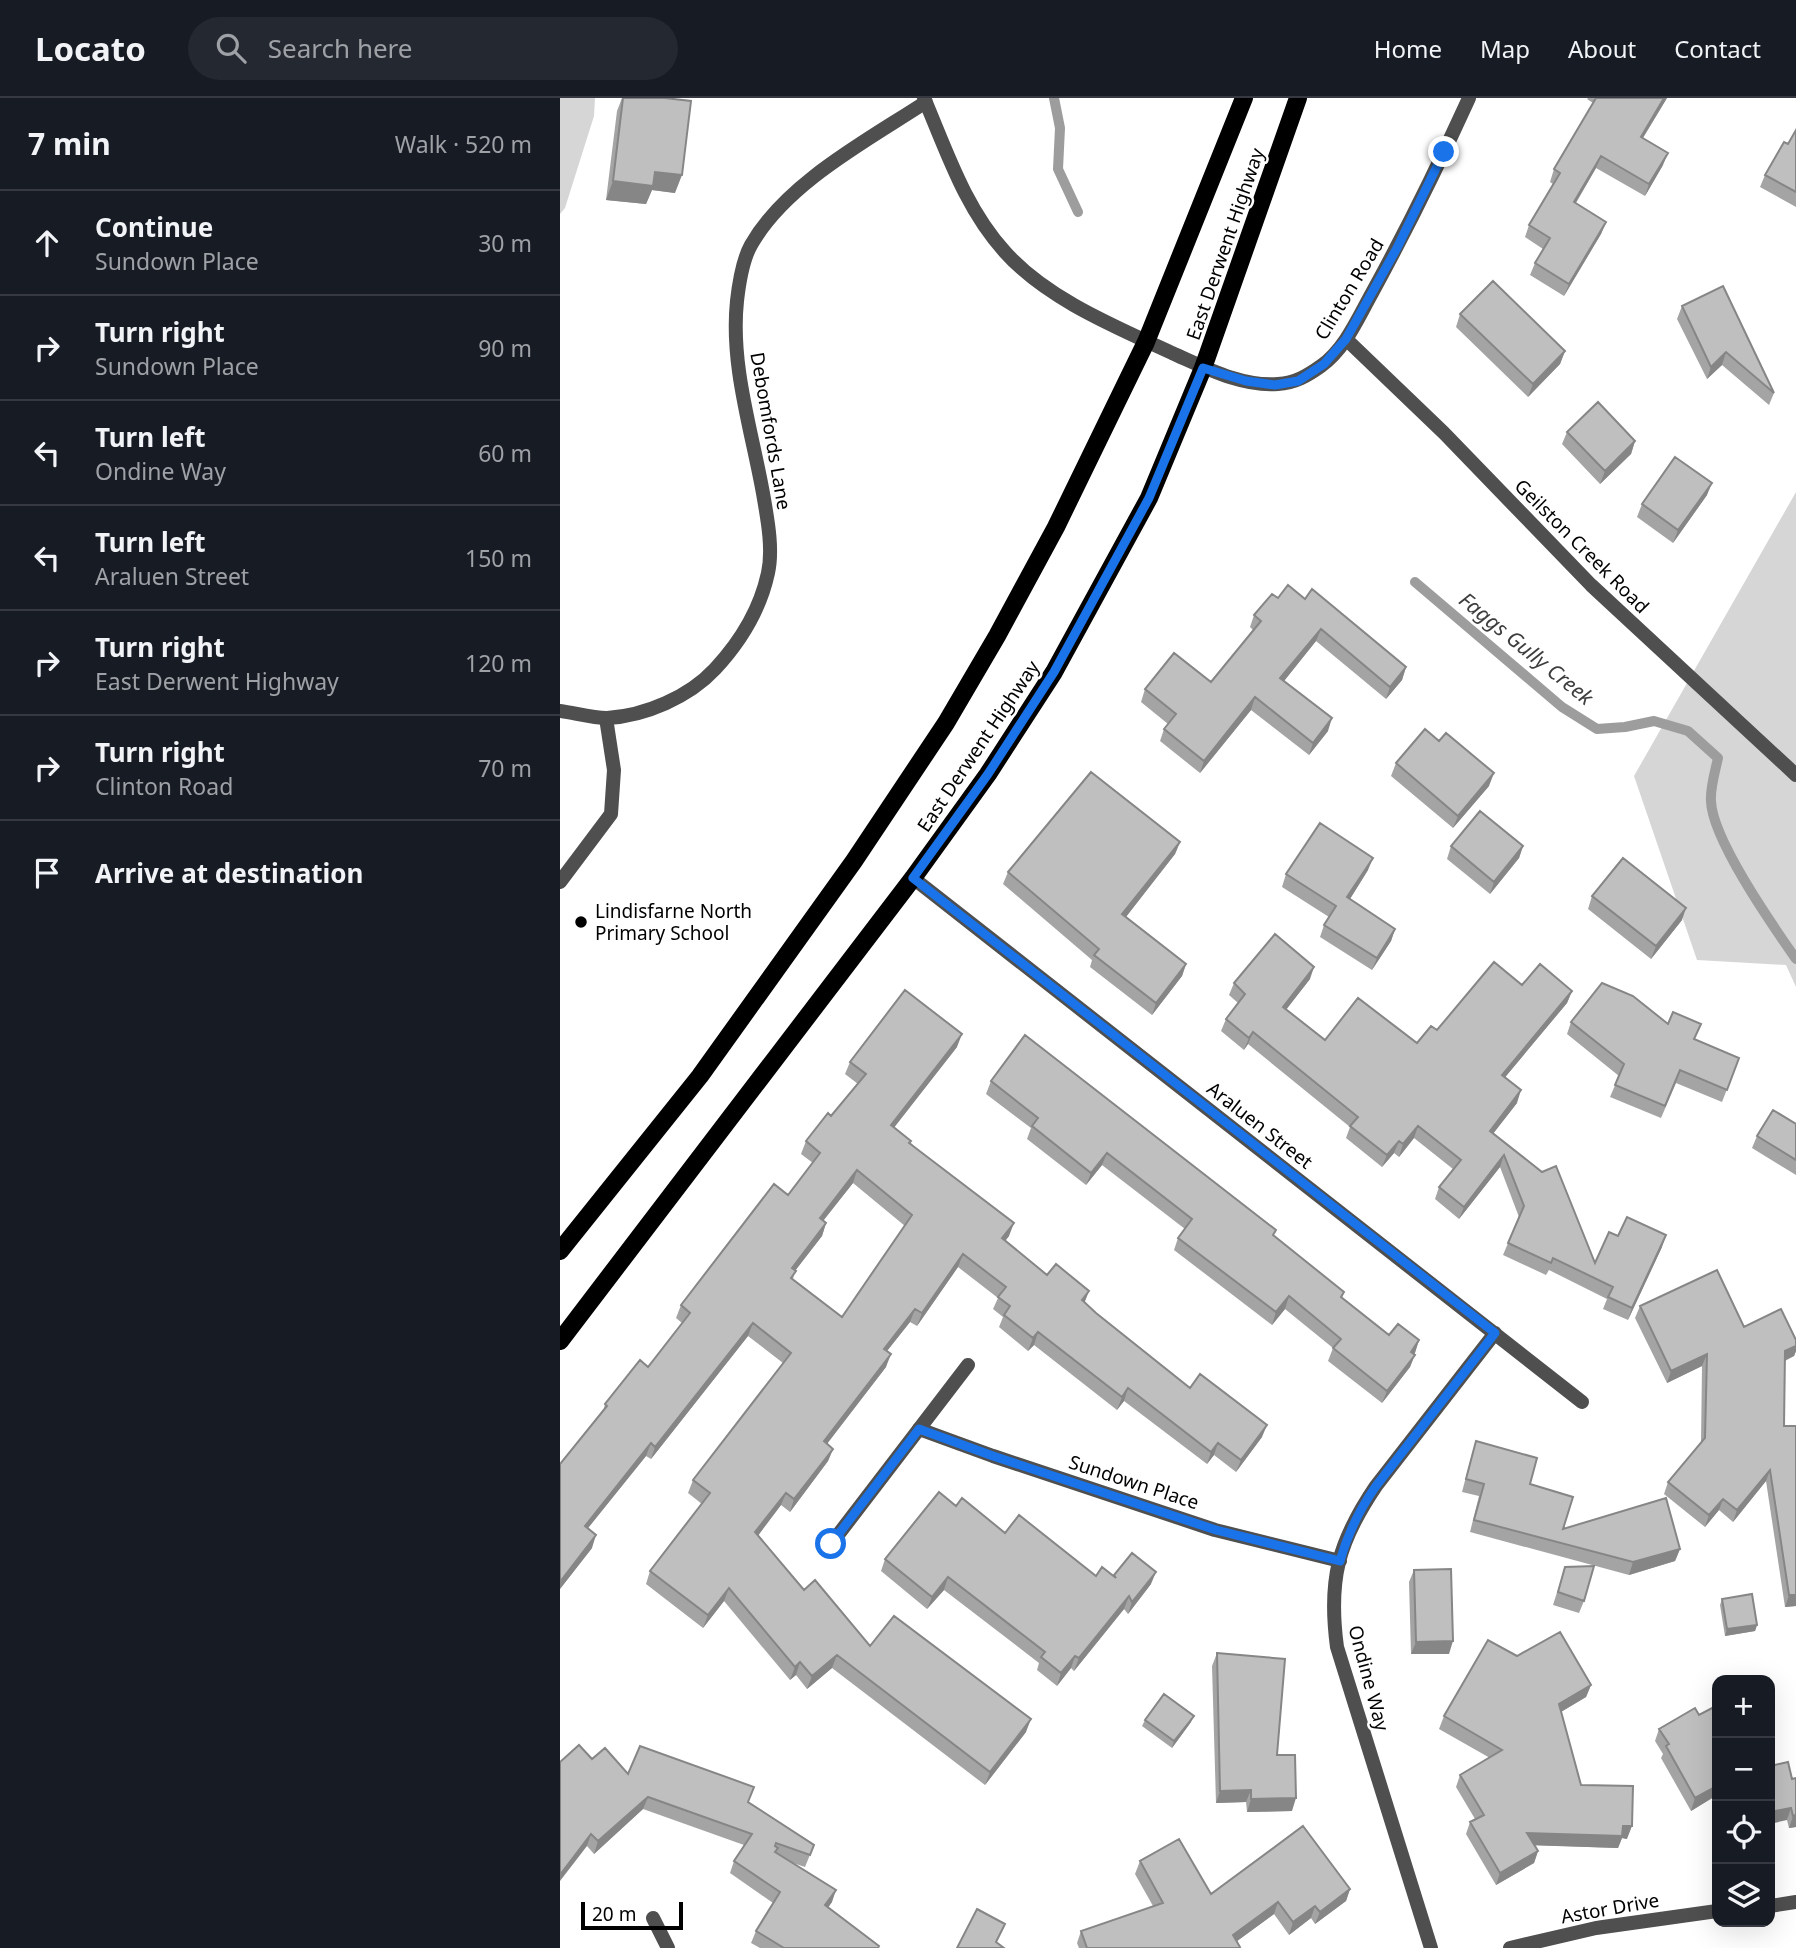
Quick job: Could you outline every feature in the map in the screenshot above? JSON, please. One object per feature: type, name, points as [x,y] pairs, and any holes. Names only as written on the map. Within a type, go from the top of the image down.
[{"type":"main road","name":"East Derwent Highway","points":[[560,1251],[701,1076],[854,861],[946,723],[1056,527],[1146,342],[1244,98]]},
{"type":"main road","name":"East Derwent Highway","points":[[560,1341],[913,878],[988,774],[1054,672],[1149,498],[1203,368],[1298,98]]},
{"type":"street","name":"Clinton Road","points":[[925,100],[965,194],[984,226],[1006,253],[1033,279],[1090,314],[1203,368],[1246,381],[1275,385],[1298,381],[1324,364],[1346,339],[1397,248],[1469,98]]},
{"type":"street","name":"Debomfords Lane","points":[[560,711],[606,718],[640,712],[672,701],[707,678],[733,650],[756,611],[769,570],[769,527],[739,369],[735,322],[740,281],[750,246],[771,217],[802,186],[925,100]]},
{"type":"street","name":"Geilston Creek Road","points":[[1346,339],[1444,433],[1591,585],[1796,775]]},
{"type":"street","points":[[560,882],[611,814],[614,770],[606,718]]},
{"type":"street","name":"Araluen Street","points":[[913,878],[1582,1402]]},
{"type":"street","name":"Ondine Way","points":[[1431,1948],[1337,1647],[1332,1613],[1333,1587],[1348,1534],[1359,1511],[1495,1333]]},
{"type":"street","points":[[831,1544],[968,1365]]},
{"type":"street","name":"Sundown Place","points":[[919,1429],[1216,1530],[1340,1561]]},
{"type":"street","points":[[1775,1905],[1796,1902]]},
{"type":"street","name":"Astor Drive","points":[[1510,1948],[1596,1928],[1712,1912]]},
{"type":"street","points":[[653,1918],[668,1948]]},
{"type":"shaded area","points":[[560,98],[595,98],[594,116],[565,208],[560,214]]},
{"type":"shaded area","points":[[1796,492],[1796,987],[1786,965],[1697,960],[1634,776]]},
{"type":"building","points":[[623,98],[691,101],[682,175],[655,172],[653,186],[613,181]]},
{"type":"building","points":[[1596,98],[1664,98],[1641,137],[1668,153],[1649,184],[1601,156],[1574,202],[1606,222],[1569,284],[1535,263],[1550,238],[1529,225],[1560,173],[1554,169]]},
{"type":"building","points":[[1796,130],[1796,192],[1765,175],[1784,142],[1788,144]]},
{"type":"building","points":[[1493,281],[1565,351],[1533,384],[1460,314]]},
{"type":"building","points":[[1723,286],[1774,393],[1726,352],[1711,367],[1682,306]]},
{"type":"building","points":[[1598,402],[1635,441],[1605,471],[1567,432]]},
{"type":"building","points":[[1675,457],[1712,483],[1678,530],[1642,504]]},
{"type":"building","points":[[1288,585],[1305,599],[1312,589],[1406,667],[1390,687],[1321,629],[1280,678],[1332,718],[1313,743],[1255,697],[1204,761],[1164,729],[1176,714],[1145,689],[1174,653],[1211,682],[1261,621],[1254,615],[1272,594],[1278,598]]},
{"type":"building","points":[[1425,729],[1439,741],[1446,733],[1494,773],[1458,816],[1396,763]]},
{"type":"building","points":[[1091,772],[1180,842],[1122,914],[1186,964],[1156,1003],[1094,955],[1099,949],[1008,872]]},
{"type":"building","points":[[1480,811],[1523,846],[1494,882],[1451,846]]},
{"type":"building","points":[[1320,823],[1373,858],[1347,897],[1395,929],[1377,958],[1324,925],[1336,906],[1286,874]]},
{"type":"building","points":[[1623,858],[1686,908],[1656,946],[1592,896]]},
{"type":"building","points":[[1275,934],[1314,967],[1283,1007],[1325,1040],[1358,998],[1417,1043],[1431,1026],[1437,1030],[1494,962],[1522,985],[1540,964],[1572,991],[1502,1075],[1521,1090],[1490,1131],[1542,1172],[1556,1166],[1595,1263],[1609,1232],[1618,1236],[1627,1217],[1666,1235],[1632,1308],[1608,1297],[1613,1287],[1553,1258],[1551,1263],[1508,1243],[1524,1206],[1504,1155],[1464,1207],[1439,1187],[1461,1160],[1418,1126],[1403,1144],[1399,1141],[1387,1155],[1350,1126],[1358,1117],[1253,1032],[1249,1038],[1226,1019],[1245,994],[1234,983]]},
{"type":"building","points":[[1602,983],[1633,996],[1668,1024],[1673,1012],[1701,1024],[1694,1039],[1739,1058],[1727,1090],[1680,1070],[1665,1106],[1615,1085],[1624,1064],[1571,1022]]},
{"type":"building","points":[[905,990],[962,1034],[891,1125],[911,1141],[909,1143],[1014,1223],[1002,1238],[1047,1275],[1056,1264],[1089,1291],[1082,1300],[1096,1313],[1190,1388],[1200,1374],[1267,1425],[1241,1460],[1218,1443],[1211,1452],[1128,1388],[1122,1397],[1038,1332],[1033,1338],[1004,1315],[1010,1306],[998,1297],[1006,1287],[963,1254],[922,1313],[915,1309],[884,1349],[891,1354],[824,1441],[833,1449],[794,1499],[786,1493],[755,1532],[804,1590],[815,1580],[870,1646],[894,1616],[1031,1719],[990,1772],[837,1655],[812,1676],[800,1662],[795,1667],[729,1588],[708,1615],[650,1571],[710,1493],[693,1480],[791,1353],[753,1323],[655,1447],[651,1443],[585,1526],[596,1535],[560,1582],[560,1464],[640,1360],[648,1367],[690,1313],[681,1305],[774,1184],[788,1195],[820,1153],[806,1141],[828,1113],[831,1116],[866,1074],[850,1062]],"holes":[[[857,1170],[912,1215],[842,1317],[791,1278],[796,1271],[792,1268],[826,1223],[820,1218]]]},
{"type":"building","points":[[1025,1035],[1276,1230],[1273,1235],[1344,1292],[1341,1297],[1389,1335],[1398,1324],[1419,1340],[1411,1352],[1415,1355],[1387,1391],[1333,1348],[1341,1339],[1289,1296],[1276,1312],[1178,1238],[1192,1219],[1107,1153],[1091,1173],[1032,1126],[1038,1118],[991,1081]]},
{"type":"building","points":[[1773,1110],[1796,1124],[1796,1160],[1757,1136]]},
{"type":"building","points":[[1717,1270],[1744,1327],[1781,1309],[1796,1340],[1796,1346],[1785,1351],[1784,1426],[1796,1426],[1796,1595],[1789,1595],[1770,1470],[1737,1510],[1723,1499],[1709,1515],[1668,1482],[1705,1438],[1707,1354],[1671,1371],[1640,1306]]},
{"type":"building","points":[[1476,1441],[1537,1458],[1530,1484],[1573,1497],[1563,1529],[1666,1498],[1680,1549],[1633,1562],[1474,1520],[1484,1484],[1466,1479]]},
{"type":"building","points":[[939,1492],[956,1506],[962,1498],[1005,1533],[1019,1515],[1096,1576],[1102,1567],[1116,1578],[1114,1575],[1132,1553],[1156,1572],[1132,1602],[1129,1596],[1079,1658],[1075,1656],[1061,1673],[1041,1657],[1045,1652],[948,1577],[932,1597],[885,1559]]},
{"type":"building","points":[[1594,1566],[1584,1601],[1558,1592],[1565,1567]]},
{"type":"building","points":[[1451,1569],[1453,1641],[1416,1642],[1414,1570]]},
{"type":"building","points":[[1752,1594],[1757,1625],[1727,1629],[1722,1599]]},
{"type":"building","points":[[1560,1632],[1591,1685],[1559,1704],[1581,1785],[1633,1786],[1632,1826],[1623,1826],[1622,1836],[1527,1833],[1538,1851],[1500,1873],[1470,1822],[1484,1815],[1460,1775],[1502,1750],[1444,1716],[1488,1640],[1517,1656]]},
{"type":"building","points":[[1217,1653],[1285,1659],[1277,1755],[1295,1755],[1296,1798],[1251,1799],[1251,1790],[1220,1791]]},
{"type":"building","points":[[1164,1694],[1194,1716],[1174,1741],[1145,1720]]},
{"type":"building","points":[[1695,1708],[1699,1715],[1712,1708],[1712,1789],[1695,1798],[1659,1729]]},
{"type":"building","points":[[579,1745],[592,1759],[605,1748],[628,1774],[640,1746],[754,1787],[748,1802],[814,1845],[810,1855],[776,1843],[778,1848],[775,1852],[836,1890],[825,1905],[879,1946],[878,1948],[784,1948],[756,1931],[780,1892],[734,1861],[752,1834],[648,1797],[598,1841],[591,1834],[560,1875],[560,1762]]},
{"type":"building","points":[[1788,1762],[1792,1779],[1796,1778],[1796,1815],[1793,1816],[1791,1808],[1775,1811],[1775,1765]]},
{"type":"building","points":[[1303,1826],[1350,1889],[1320,1912],[1315,1906],[1293,1922],[1278,1902],[1233,1935],[1240,1947],[1238,1948],[1087,1948],[1081,1931],[1163,1903],[1140,1861],[1179,1839],[1211,1894]]},
{"type":"building","points":[[977,1909],[1005,1924],[996,1942],[1004,1948],[957,1948]]},
{"type":"waterway","name":"Faggs Gully Creek","points":[[1054,98],[1060,128],[1058,169],[1078,212]]},
{"type":"waterway","name":"Faggs Gully Creek","points":[[1415,582],[1562,707],[1597,729],[1654,721],[1688,731],[1718,758],[1711,801],[1721,837],[1745,882],[1796,959]]},
{"type":"place","name":"Lindisfarne North Primary School","points":[[581,922]]},
{"type":"route","points":[[831,1544],[919,1429],[1216,1530],[1340,1561],[1348,1534],[1359,1511],[1495,1333],[913,878],[988,774],[1054,672],[1149,498],[1203,368],[1246,381],[1275,385],[1298,381],[1324,364],[1346,339],[1397,248],[1444,152]]}]
